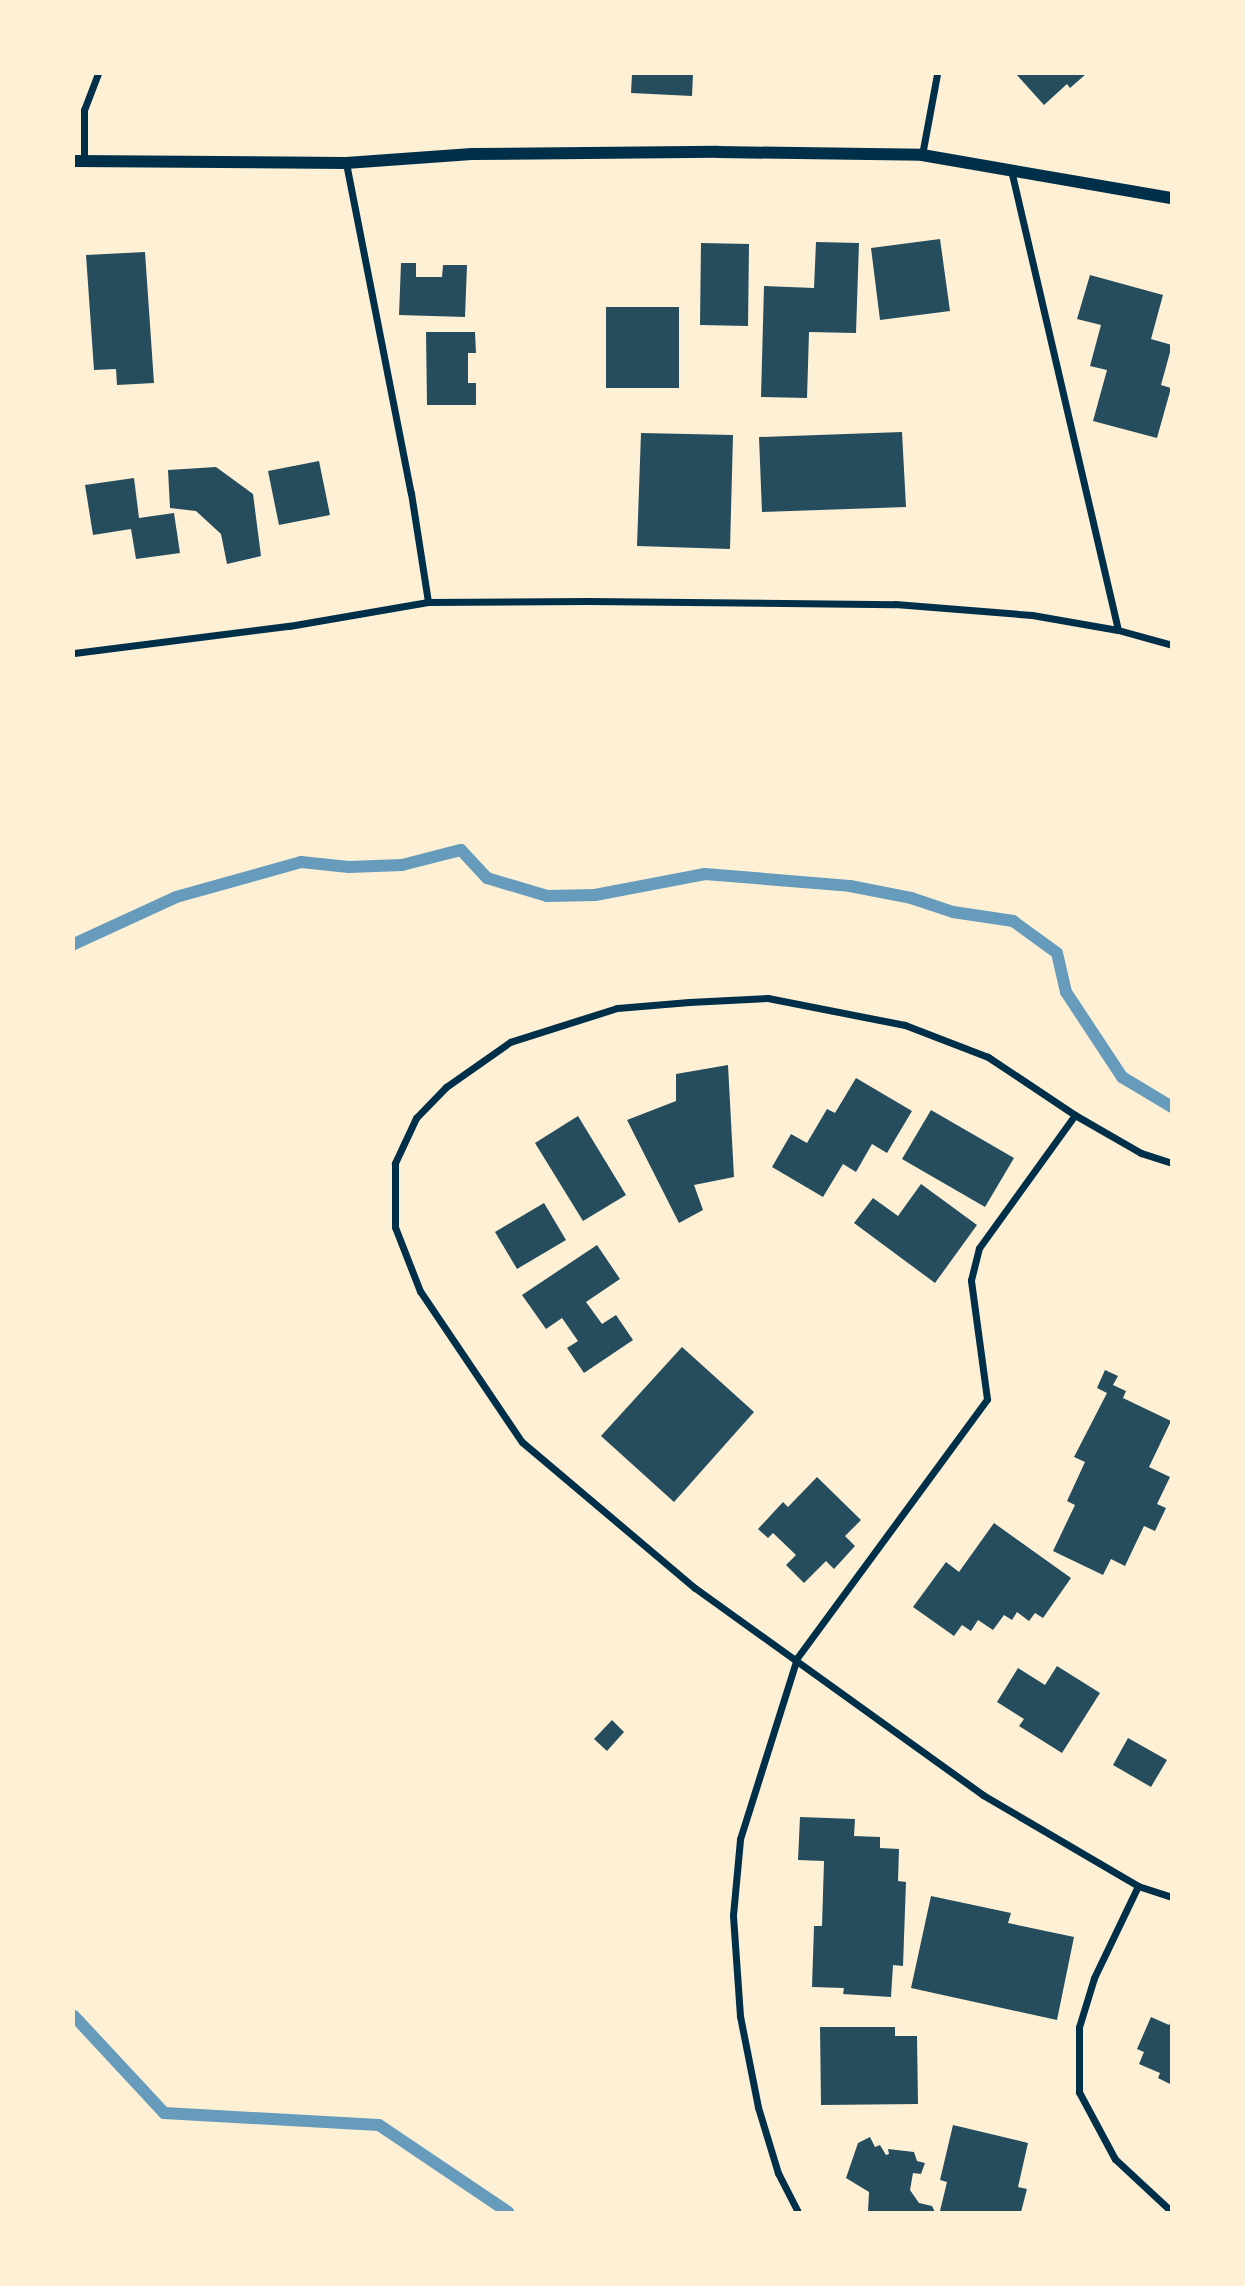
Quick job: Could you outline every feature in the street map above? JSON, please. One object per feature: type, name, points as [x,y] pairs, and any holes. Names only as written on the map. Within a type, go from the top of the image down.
[{"type":"street","points":[[98,74],[84,110],[79,160],[346,163],[472,153],[922,155],[1171,198]]},
{"type":"street","points":[[922,155],[937,74]]},
{"type":"street","points":[[346,163],[411,493],[428,602]]},
{"type":"street","points":[[1011,170],[1118,630]]},
{"type":"street","points":[[74,653],[289,626],[428,602],[895,604],[1032,615],[1118,630],[1171,645]]},
{"type":"street","points":[[1171,1163],[1141,1153],[1075,1115],[988,1056],[905,1024],[768,998],[617,1008],[510,1042],[446,1087],[416,1118],[395,1163],[395,1227],[420,1291],[522,1442],[695,1588],[797,1658],[983,1794],[1138,1886],[1171,1897]]},
{"type":"street","points":[[798,2213],[778,2173],[758,2107],[740,2016],[733,1915],[740,1839],[797,1658],[987,1399],[971,1280],[979,1248],[1075,1115]]},
{"type":"street","points":[[1138,1886],[1094,1978],[1079,2027],[1079,2092],[1115,2159],[1171,2212]]},
{"type":"building","points":[[632,74],[693,74],[692,96],[631,93]]},
{"type":"building","points":[[1016,74],[1086,74],[1070,88],[1067,84],[1044,105]]},
{"type":"building","points":[[940,239],[950,311],[880,320],[871,248]]},
{"type":"building","points":[[816,242],[859,243],[856,333],[809,332],[807,398],[761,397],[764,286],[814,288]]},
{"type":"building","points":[[701,243],[749,244],[748,326],[700,325]]},
{"type":"building","points":[[145,252],[154,383],[117,385],[116,369],[94,370],[86,255]]},
{"type":"building","points":[[401,263],[416,263],[416,277],[442,277],[443,265],[467,265],[465,317],[399,315]]},
{"type":"building","points":[[1090,275],[1163,295],[1151,339],[1172,345],[1161,385],[1171,388],[1157,438],[1093,421],[1107,370],[1090,366],[1101,325],[1077,319]]},
{"type":"building","points":[[606,307],[679,307],[679,388],[606,388]]},
{"type":"building","points":[[426,332],[475,332],[476,353],[468,353],[468,383],[476,383],[476,405],[427,405]]},
{"type":"building","points":[[902,432],[906,507],[762,512],[759,437]]},
{"type":"building","points":[[641,433],[733,435],[730,549],[637,546]]},
{"type":"building","points":[[319,461],[330,515],[279,525],[268,471]]},
{"type":"building","points":[[216,467],[253,494],[261,556],[227,564],[221,534],[196,511],[170,508],[168,470]]},
{"type":"building","points":[[134,478],[139,518],[174,513],[180,553],[136,559],[131,529],[93,535],[85,485]]},
{"type":"building","points":[[728,1065],[734,1177],[694,1185],[703,1210],[679,1223],[627,1120],[676,1101],[676,1074]]},
{"type":"building","points":[[856,1078],[912,1111],[887,1153],[872,1144],[856,1172],[843,1164],[823,1197],[772,1167],[791,1134],[807,1143],[827,1109],[835,1113]]},
{"type":"building","points":[[931,1110],[1014,1158],[985,1207],[902,1159]]},
{"type":"building","points":[[578,1116],[626,1195],[583,1221],[535,1143]]},
{"type":"building","points":[[921,1184],[977,1225],[935,1283],[854,1223],[873,1198],[898,1216]]},
{"type":"building","points":[[544,1203],[566,1240],[517,1269],[495,1232]]},
{"type":"building","points":[[597,1245],[620,1279],[586,1302],[602,1324],[616,1315],[633,1340],[584,1373],[567,1348],[578,1341],[562,1318],[546,1329],[522,1295]]},
{"type":"building","points":[[682,1347],[754,1412],[674,1502],[601,1436]]},
{"type":"building","points":[[1105,1370],[1118,1376],[1113,1385],[1126,1391],[1123,1398],[1171,1421],[1149,1467],[1170,1477],[1157,1504],[1166,1508],[1155,1531],[1144,1526],[1125,1566],[1111,1559],[1103,1575],[1053,1551],[1075,1505],[1067,1501],[1085,1462],[1074,1457],[1107,1393],[1097,1388]]},
{"type":"building","points":[[817,1477],[861,1520],[845,1536],[855,1546],[834,1569],[826,1561],[804,1583],[786,1565],[796,1555],[773,1533],[768,1538],[758,1529],[783,1502],[788,1507]]},
{"type":"building","points":[[994,1523],[1071,1578],[1043,1618],[1035,1613],[1029,1621],[1017,1612],[1012,1620],[1004,1615],[993,1630],[978,1620],[971,1631],[962,1625],[954,1636],[913,1607],[946,1562],[959,1572]]},
{"type":"building","points":[[1057,1666],[1100,1693],[1062,1753],[1019,1726],[1024,1719],[997,1702],[1018,1668],[1045,1685]]},
{"type":"building","points":[[612,1720],[624,1732],[607,1751],[594,1739]]},
{"type":"building","points":[[1128,1738],[1167,1760],[1151,1787],[1113,1765]]},
{"type":"building","points":[[800,1817],[855,1819],[854,1836],[880,1837],[880,1848],[899,1849],[898,1881],[906,1882],[903,1966],[893,1965],[891,1997],[843,1994],[844,1988],[812,1987],[814,1926],[822,1926],[824,1861],[798,1860]]},
{"type":"building","points":[[931,1896],[1011,1913],[1008,1923],[1074,1937],[1057,2020],[911,1988]]},
{"type":"building","points":[[1151,2017],[1169,2025],[1172,2019],[1172,2085],[1158,2078],[1160,2073],[1139,2064],[1144,2052],[1137,2049]]},
{"type":"building","points":[[820,2027],[895,2027],[895,2036],[917,2036],[918,2104],[821,2105]]},
{"type":"building","points":[[953,2125],[1028,2143],[1018,2187],[1027,2189],[1021,2212],[940,2211],[947,2182],[940,2180]]},
{"type":"building","points":[[870,2137],[875,2147],[880,2145],[886,2155],[889,2154],[888,2149],[914,2152],[917,2161],[925,2163],[921,2174],[913,2173],[910,2190],[919,2203],[932,2206],[935,2212],[868,2212],[869,2192],[846,2178],[858,2143]]},
{"type":"waterway","points":[[74,944],[176,897],[301,862],[349,867],[402,865],[461,850],[487,878],[547,896],[595,895],[705,874],[850,886],[911,898],[953,912],[1013,921],[1057,953],[1066,992],[1122,1077],[1172,1107]]},
{"type":"waterway","points":[[74,2016],[164,2113],[379,2125],[508,2212]]}]
